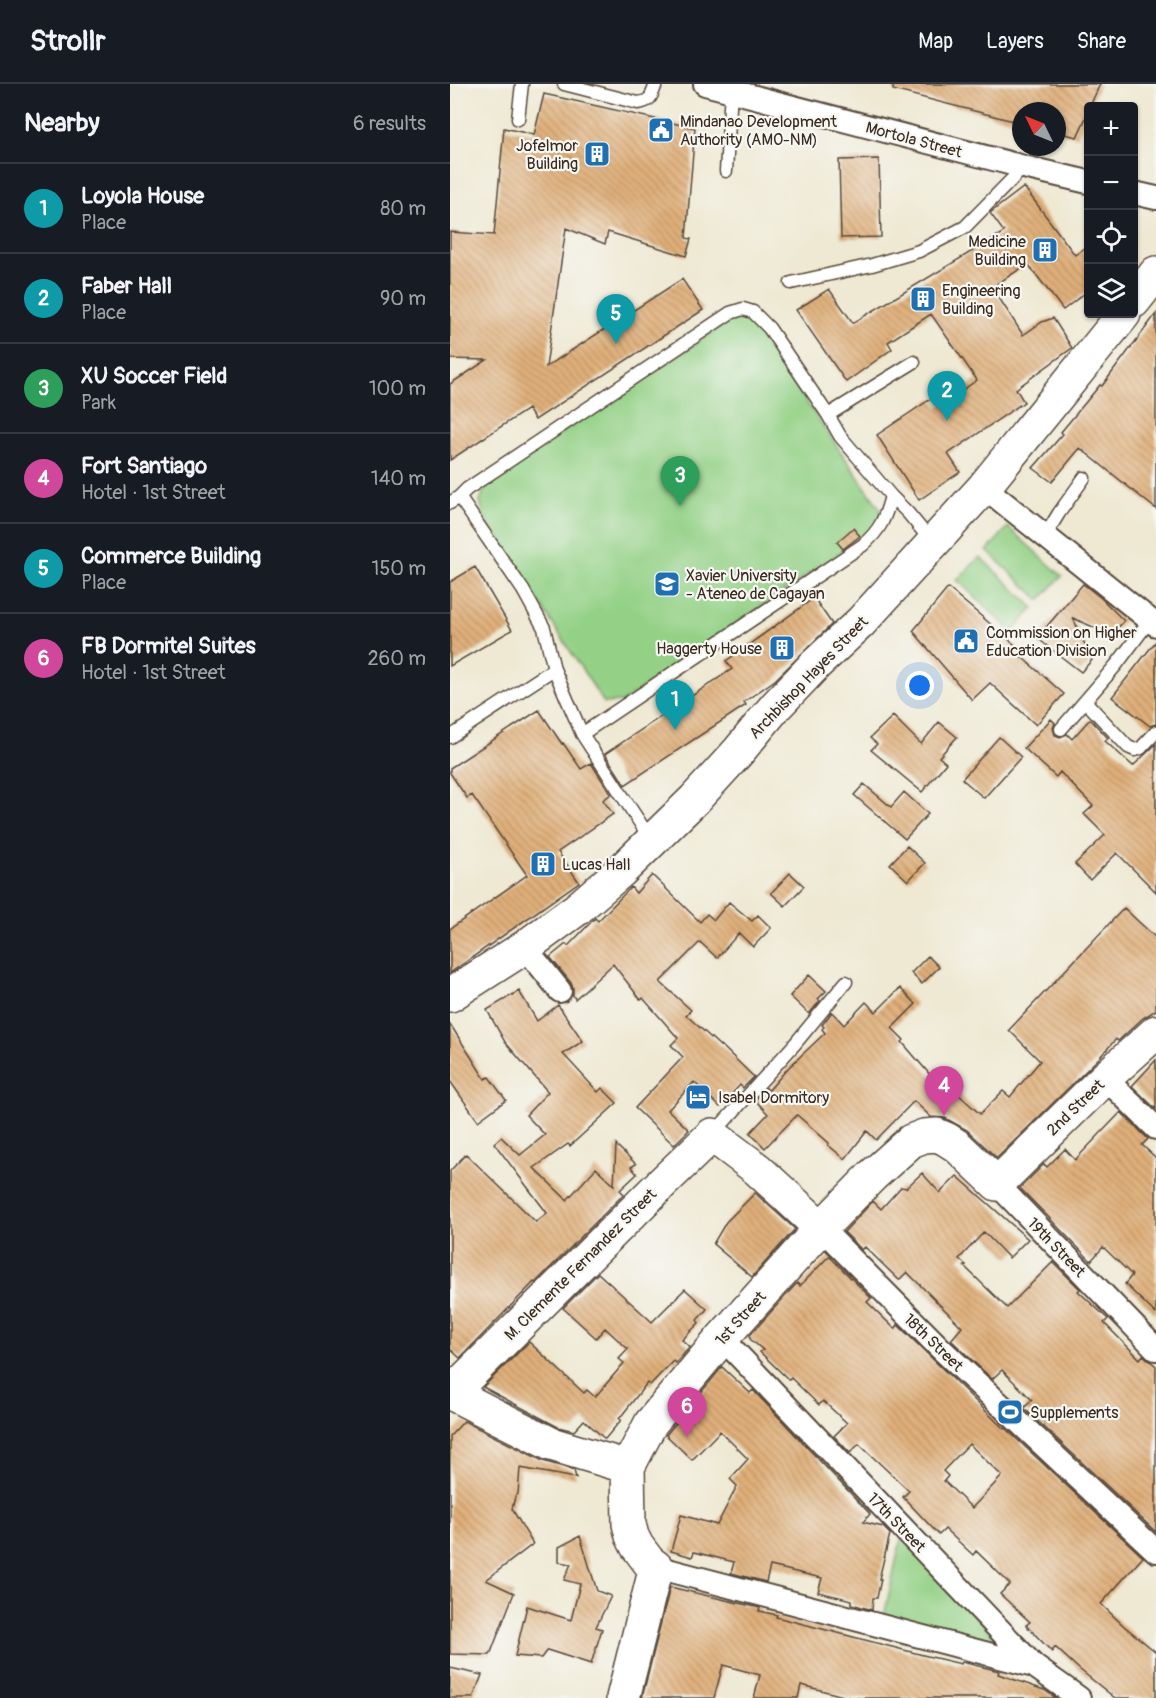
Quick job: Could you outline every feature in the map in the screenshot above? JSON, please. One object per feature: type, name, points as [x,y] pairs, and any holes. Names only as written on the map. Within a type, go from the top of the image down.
[{"type":"street","name":"Mortola Street","points":[[705,84],[1084,181]]},
{"type":"street","points":[[1138,194],[1156,198]]},
{"type":"street","name":"Archbishop Hayes Street","points":[[450,995],[525,947],[577,909],[654,840],[738,752],[775,707],[861,622],[984,487],[1121,318]]},
{"type":"street","points":[[984,487],[1153,623]]},
{"type":"street","points":[[525,947],[560,991]]},
{"type":"street","name":"2nd Street","points":[[997,1184],[1105,1078],[1156,1032]]},
{"type":"street","points":[[1105,1078],[1156,1128]]},
{"type":"street","name":"18th Street","points":[[712,1135],[757,1169],[821,1228],[940,1348],[1156,1551]]},
{"type":"street","name":"M. Clemente Fernandez Street","points":[[450,1392],[712,1135]]},
{"type":"street","name":"1st Street","points":[[656,1567],[649,1562],[637,1546],[629,1524],[628,1467],[651,1423],[722,1338],[821,1228],[873,1175],[911,1141],[924,1136],[937,1135],[957,1146]]},
{"type":"street","name":"19th Street","points":[[957,1146],[997,1184],[1156,1349]]},
{"type":"street","name":"17th Street","points":[[722,1338],[1034,1666],[1079,1698]]},
{"type":"street","points":[[450,1392],[551,1444],[628,1467]]},
{"type":"street","points":[[623,1698],[656,1567],[1034,1666]]},
{"type":"lane","points":[[518,119],[522,84]]},
{"type":"lane","points":[[564,84],[638,103],[650,99],[656,84]]},
{"type":"lane","points":[[726,171],[731,91]]},
{"type":"lane","points":[[791,283],[872,265],[919,251],[965,227],[1024,167]]},
{"type":"lane","points":[[654,840],[644,829],[582,734],[554,669],[544,628],[528,600],[455,500],[467,489],[730,312],[743,309],[753,312],[769,328],[840,436],[932,543]]},
{"type":"lane","points":[[828,415],[915,362]]},
{"type":"lane","points":[[1045,536],[1084,478]]},
{"type":"lane","points":[[582,734],[863,545],[876,533],[887,511],[891,496]]},
{"type":"lane","points":[[1061,729],[1153,623]]},
{"type":"lane","points":[[450,737],[554,669]]},
{"type":"lane","points":[[1086,702],[1128,747],[1135,750],[1141,748],[1156,732]]},
{"type":"lane","points":[[712,1135],[794,1045],[846,982]]},
{"type":"green space","points":[[738,315],[750,320],[881,510],[878,527],[622,702],[604,703],[484,518],[480,502],[486,483]]},
{"type":"green space","points":[[1008,527],[1062,576],[1040,600],[987,551]]},
{"type":"green space","points":[[980,557],[1034,608],[1012,632],[957,580]]},
{"type":"green space","points":[[902,1534],[1008,1652],[883,1621]]},
{"type":"building","points":[[893,84],[1100,84],[1092,102],[1084,102],[1084,122],[1077,137],[1066,134],[1066,102],[1012,102],[1012,121],[893,90]]},
{"type":"building","points":[[544,94],[695,128],[686,238],[691,239],[686,256],[608,232],[605,244],[566,228],[546,367],[682,279],[703,310],[535,420],[528,409],[450,460],[450,384],[487,360],[450,359],[450,232],[494,235],[504,128],[534,135]]},
{"type":"building","points":[[879,159],[881,237],[841,238],[839,160]]},
{"type":"building","points":[[1024,187],[1075,255],[1084,249],[1084,294],[1063,310],[1028,264],[992,287],[1023,335],[1042,322],[1053,318],[1072,348],[1016,389],[1024,402],[948,454],[960,472],[919,500],[877,435],[932,398],[938,407],[977,380],[931,314],[888,342],[892,349],[846,382],[796,310],[829,289],[853,323],[1004,232],[990,213]]},
{"type":"building","points":[[1156,314],[1156,509],[1080,448],[1052,482],[1033,468],[1063,434],[1061,432],[1100,385],[1102,386]]},
{"type":"building","points":[[853,528],[860,536],[843,549],[837,542]]},
{"type":"building","points":[[475,567],[512,630],[450,666],[450,582]]},
{"type":"building","points":[[1083,584],[1124,621],[1111,635],[1073,618],[1092,660],[1081,672],[1037,638]]},
{"type":"building","name":"Commission on Higher Education Division","points":[[948,588],[1020,649],[1017,653],[1064,694],[1036,725],[990,683],[972,700],[913,631]]},
{"type":"building","points":[[814,598],[832,624],[775,680],[744,702],[746,705],[625,785],[605,754],[732,669],[726,661]]},
{"type":"building","points":[[1156,641],[1156,724],[1150,726],[1112,697]]},
{"type":"building","name":"Lucas Hall","points":[[539,710],[581,769],[591,763],[611,794],[603,800],[613,814],[558,852],[579,882],[450,973],[450,929],[527,875],[472,795],[467,798],[450,773],[450,768]]},
{"type":"building","points":[[893,716],[921,744],[939,722],[957,737],[939,757],[946,763],[922,792],[871,750],[877,744],[870,738]]},
{"type":"building","points":[[1051,719],[1055,723],[1053,728],[1055,735],[1060,737],[1067,734],[1072,739],[1090,719],[1108,738],[1105,741],[1133,766],[1156,744],[1156,892],[1117,853],[1090,880],[1075,864],[1105,835],[1084,814],[1093,806],[1060,772],[1056,777],[1024,748]]},
{"type":"building","points":[[999,737],[1021,757],[984,798],[962,779]]},
{"type":"building","points":[[864,784],[891,807],[904,792],[928,814],[905,839],[854,795]]},
{"type":"building","points":[[907,846],[925,863],[908,881],[890,864]]},
{"type":"building","points":[[790,873],[804,886],[785,906],[771,893]]},
{"type":"building","points":[[652,875],[700,922],[707,914],[714,920],[729,902],[752,921],[758,915],[771,928],[753,947],[739,933],[717,958],[700,942],[660,982],[691,1010],[686,1015],[754,1077],[743,1088],[740,1085],[720,1107],[694,1082],[668,1110],[689,1130],[674,1145],[635,1108],[683,1057],[671,1045],[678,1038],[643,998],[641,1000],[613,964],[575,999],[571,983],[550,957],[566,944],[568,946],[595,918],[598,921],[631,887],[636,893]]},
{"type":"building","points":[[1124,908],[1156,938],[1156,1010],[1143,1018],[1118,1041],[1116,1039],[997,1158],[967,1130],[945,1118],[931,1117],[914,1101],[876,1140],[867,1131],[845,1159],[797,1115],[765,1148],[750,1133],[768,1114],[755,1100],[766,1088],[769,1090],[788,1068],[825,1033],[822,1025],[832,1012],[844,1025],[866,1002],[876,1012],[900,988],[916,1004],[892,1028],[932,1077],[935,1073],[980,1114],[1003,1091],[1010,1097],[1040,1061],[1009,1030]]},
{"type":"building","points":[[928,956],[939,967],[922,984],[911,973]]},
{"type":"building","points":[[809,975],[826,991],[809,1014],[790,996]]},
{"type":"building","points":[[519,991],[537,1021],[558,1005],[583,1041],[563,1054],[598,1092],[602,1088],[617,1103],[570,1146],[568,1144],[534,1168],[567,1200],[596,1168],[614,1185],[616,1145],[636,1164],[631,1167],[637,1174],[620,1190],[624,1194],[460,1358],[450,1349],[450,1171],[466,1154],[536,1222],[547,1213],[494,1143],[501,1137],[520,1155],[545,1135],[526,1115],[548,1092],[505,1042],[487,1010]]},
{"type":"building","points":[[450,1024],[485,1079],[489,1077],[506,1100],[478,1121],[450,1081]]},
{"type":"building","points":[[1156,1060],[1156,1109],[1132,1086]]},
{"type":"building","points":[[1121,1112],[1148,1139],[1142,1145],[1156,1158],[1156,1314],[1125,1284],[1132,1275],[1103,1247],[1091,1261],[1020,1188],[1044,1164],[1047,1167],[1065,1149],[1075,1160]]},
{"type":"building","points":[[922,1173],[940,1193],[957,1176],[1028,1239],[1009,1258],[984,1232],[959,1259],[1007,1308],[1053,1262],[1080,1289],[1078,1291],[1108,1319],[1104,1323],[1140,1359],[1143,1355],[1156,1366],[1156,1532],[1024,1408],[1032,1400],[1002,1370],[992,1379],[951,1340],[962,1327],[907,1272],[899,1280],[865,1247],[862,1250],[844,1232],[873,1201],[881,1209],[901,1187],[906,1188]]},
{"type":"building","points":[[755,1193],[795,1229],[752,1277],[713,1244],[726,1222]]},
{"type":"building","points":[[829,1256],[871,1298],[867,1302],[895,1329],[898,1325],[1004,1429],[1143,1557],[1101,1604],[1156,1652],[1156,1698],[1115,1698],[1055,1647],[1052,1652],[1026,1625],[1030,1622],[1000,1594],[1010,1584],[976,1551],[973,1555],[945,1529],[939,1535],[903,1497],[909,1491],[859,1444],[850,1453],[834,1436],[847,1423],[823,1401],[819,1405],[760,1352],[763,1350],[750,1339],[750,1335],[797,1283],[800,1286]],"holes":[[[969,1444],[1002,1476],[972,1508],[944,1481],[948,1476],[943,1471]]]},
{"type":"building","points":[[598,1273],[652,1322],[685,1289],[707,1309],[697,1320],[699,1323],[682,1340],[690,1347],[676,1363],[673,1361],[650,1385],[647,1383],[605,1439],[584,1420],[574,1431],[558,1427],[483,1387],[529,1342],[584,1393],[587,1390],[595,1397],[624,1363],[619,1359],[628,1349],[605,1328],[596,1338],[563,1308]]},
{"type":"building","points":[[722,1367],[750,1393],[753,1390],[870,1514],[863,1522],[883,1527],[890,1534],[879,1579],[881,1579],[877,1598],[873,1598],[872,1610],[852,1604],[852,1600],[818,1592],[822,1578],[770,1566],[766,1582],[731,1573],[734,1562],[694,1552],[692,1557],[671,1551],[681,1515],[717,1525],[737,1486],[730,1479],[748,1459],[720,1431],[692,1460],[666,1435]]},
{"type":"building","points":[[464,1421],[543,1461],[574,1470],[576,1478],[520,1468],[518,1494],[512,1509],[533,1544],[486,1580],[514,1593],[490,1655],[450,1654],[450,1436]]},
{"type":"building","points":[[580,1536],[597,1591],[611,1596],[596,1627],[602,1629],[591,1664],[547,1650],[541,1658],[515,1656],[527,1606],[571,1620],[580,1584],[564,1580],[571,1564],[559,1562],[559,1547]]},
{"type":"building","points":[[670,1587],[760,1608],[759,1611],[777,1615],[776,1617],[923,1655],[999,1671],[998,1674],[1044,1690],[1056,1698],[851,1698],[801,1685],[798,1698],[754,1698],[760,1675],[723,1665],[714,1698],[642,1698]]},
{"type":"building","points":[[450,1668],[482,1675],[473,1698],[450,1698]]},
{"type":"place","name":"Mindanao Development Authority (AMO-NM)","points":[[661,130]]},
{"type":"place","name":"Jofelmor Building","points":[[597,154]]},
{"type":"place","name":"Medicine Building","points":[[1045,250]]},
{"type":"place","name":"Engineering Building","points":[[923,299]]},
{"type":"place","name":"Commerce Building","points":[[616,344]]},
{"type":"place","name":"Faber Hall","points":[[947,421]]},
{"type":"place","name":"XU Soccer Field","points":[[680,506]]},
{"type":"place","name":"Xavier University - Ateneo de Cagayan","points":[[667,584]]},
{"type":"place","name":"Commission on Higher Education Division","points":[[966,641]]},
{"type":"place","name":"Haggerty House","points":[[782,648]]},
{"type":"place","name":"Loyola House","points":[[675,730]]},
{"type":"place","name":"Lucas Hall","points":[[543,864]]},
{"type":"place","name":"Isabel Dormitory","points":[[698,1097]]},
{"type":"place","name":"Fort Santiago","points":[[944,1116]]},
{"type":"place","name":"Supplements","points":[[1010,1412]]},
{"type":"place","name":"FB Dormitel Suites","points":[[687,1437]]}]
